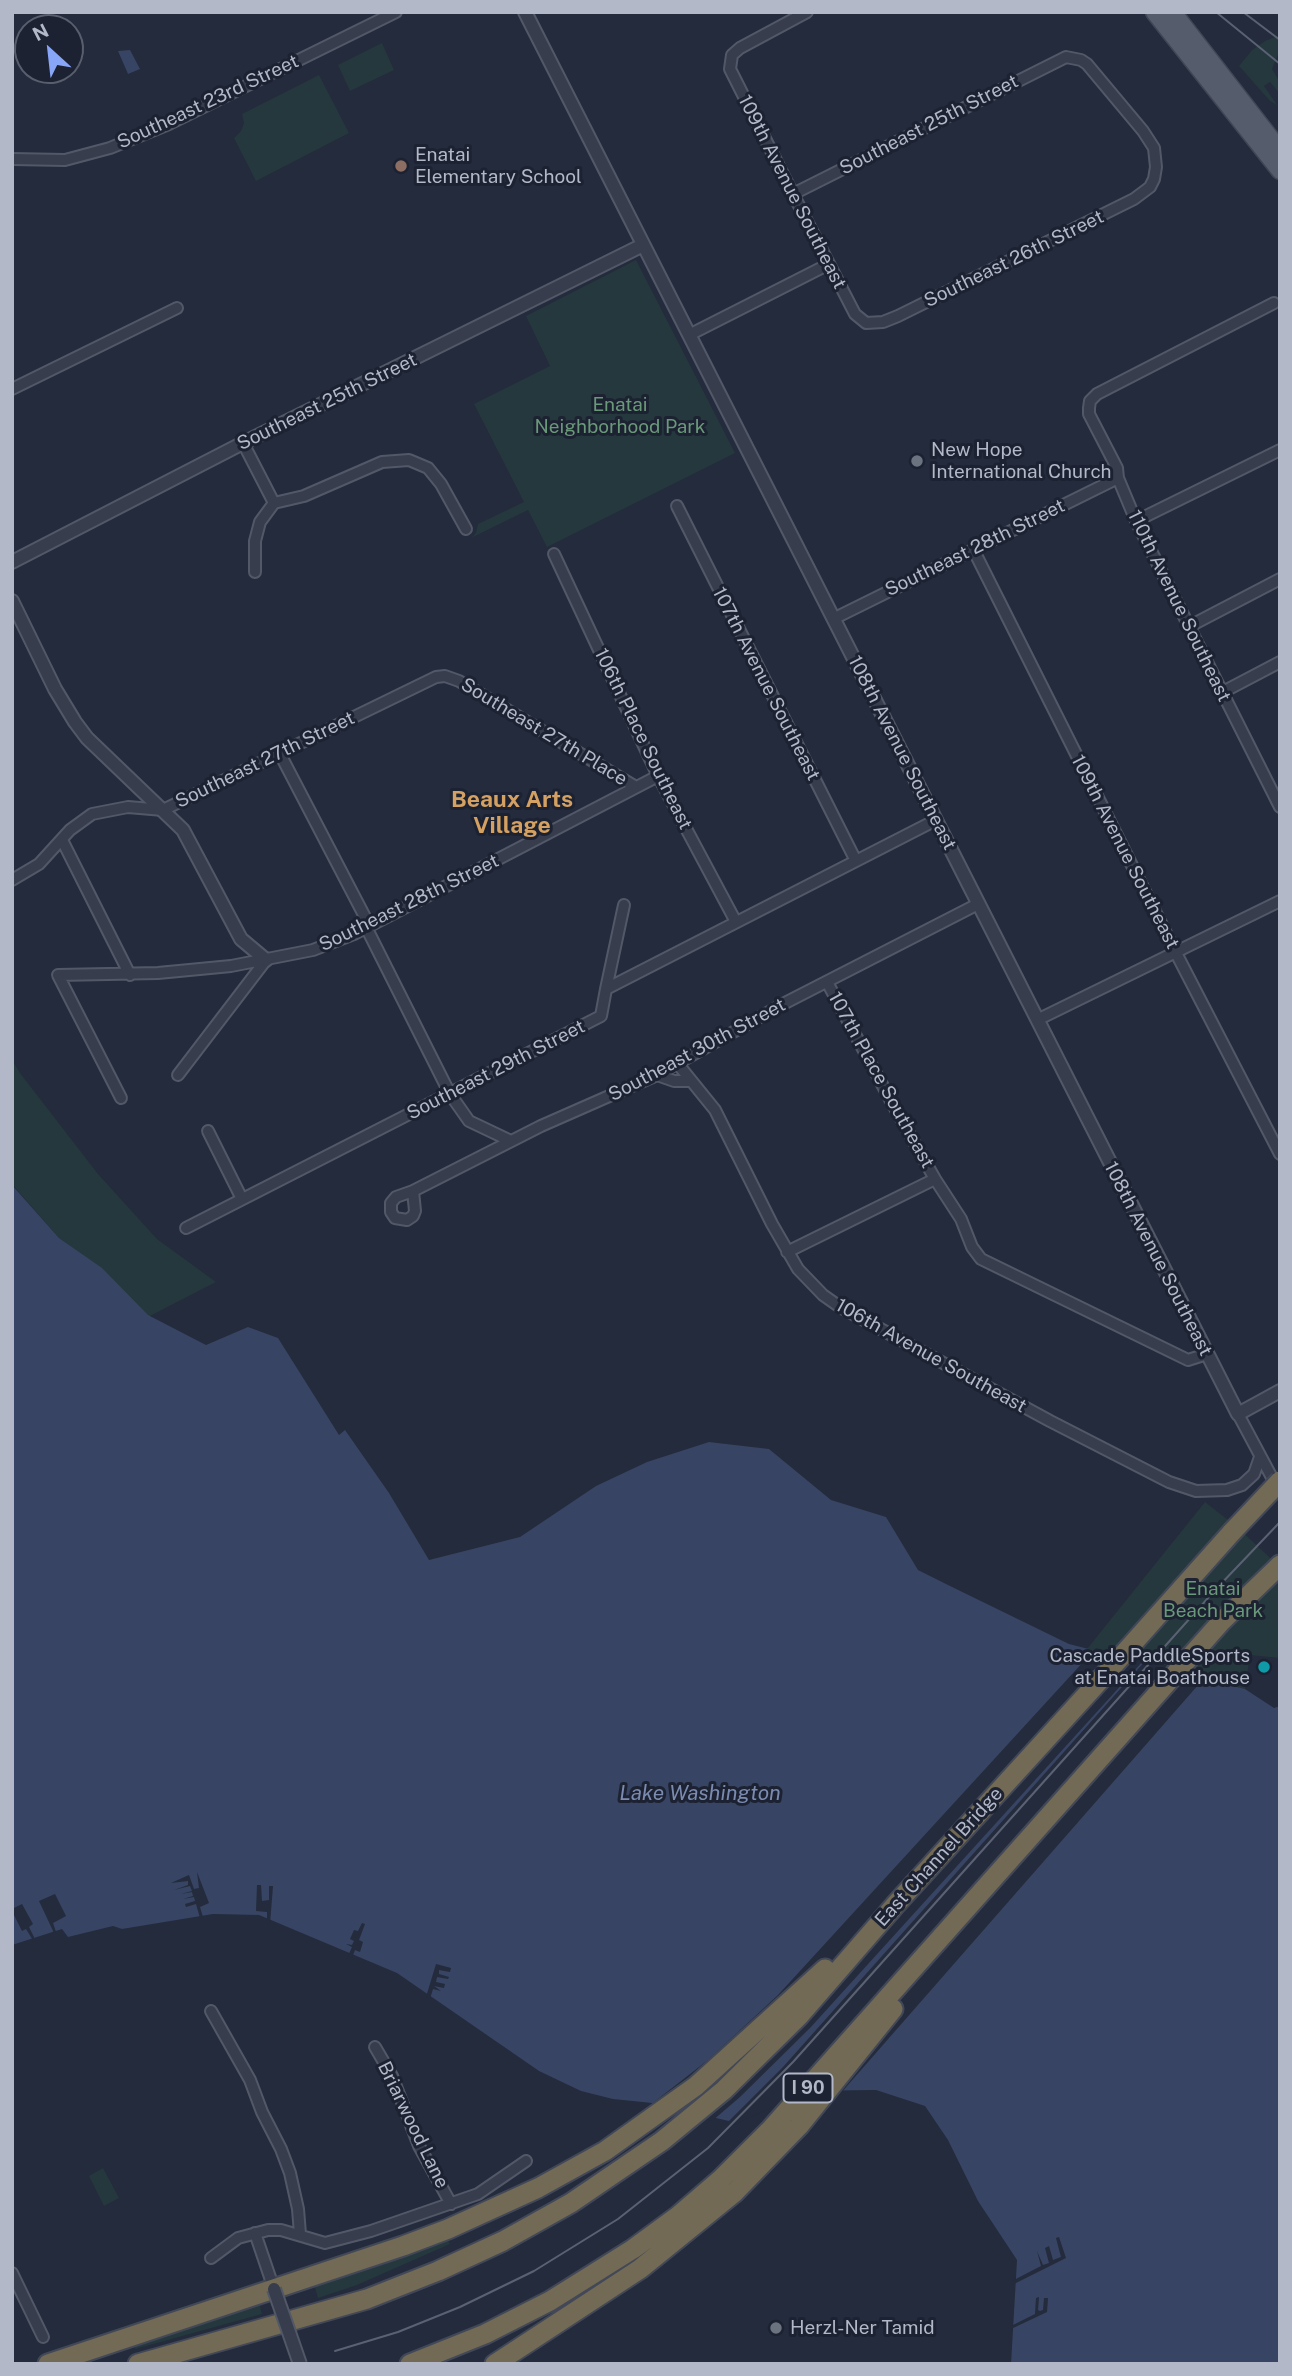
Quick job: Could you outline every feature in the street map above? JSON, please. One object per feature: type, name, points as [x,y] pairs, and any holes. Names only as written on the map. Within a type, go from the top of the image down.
[{"type":"highway","name":"East Channel Bridge","points":[[138,2364],[367,2299],[474,2255],[571,2203],[638,2159],[724,2090],[799,2016],[1280,1481]]},
{"type":"highway","name":"I 90","points":[[410,2364],[520,2317],[608,2266],[678,2216],[748,2154],[1221,1622],[1280,1565]]},
{"type":"highway","points":[[495,2364],[620,2283],[699,2224],[773,2155],[861,2051],[984,1887]]},
{"type":"highway","points":[[48,2364],[334,2271],[448,2229],[556,2180],[606,2151],[696,2086],[896,1905]]},
{"type":"main road","points":[[1154,12],[1280,171]]},
{"type":"main road","points":[[1173,12],[1280,150]]},
{"type":"main road","points":[[1180,44],[1190,53],[1216,66]]},
{"type":"street","name":"Southeast 23rd Street","points":[[12,159],[65,160],[110,148],[169,124],[396,12]]},
{"type":"street","name":"108th Avenue Southeast","points":[[525,12],[1280,1493]]},
{"type":"street","name":"109th Avenue Southeast","points":[[807,12],[748,42],[732,55],[729,60],[730,69],[855,314],[866,323]]},
{"type":"street","name":"Southeast 25th Street","points":[[793,194],[1066,57],[1082,60],[1087,64],[1150,140],[1156,157],[1154,179]]},
{"type":"street","name":"Southeast 26th Street","points":[[866,323],[883,323],[1134,200],[1150,187],[1154,179]]},
{"type":"street","name":"Southeast 25th Street","points":[[12,562],[243,443],[643,245]]},
{"type":"street","points":[[689,335],[829,264]]},
{"type":"street","name":"110th Avenue Southeast","points":[[1274,303],[1097,394],[1090,401],[1089,414],[1117,468],[1118,478],[1136,521],[1280,807]]},
{"type":"street","points":[[12,389],[177,308]]},
{"type":"street","points":[[243,443],[274,503]]},
{"type":"street","points":[[1136,521],[1280,450]]},
{"type":"street","points":[[255,572],[255,541],[260,522],[274,503],[304,496],[382,462],[419,462],[435,474],[466,529]]},
{"type":"street","name":"Southeast 28th Street","points":[[833,619],[1118,478]]},
{"type":"street","name":"107th Avenue Southeast","points":[[677,506],[856,861]]},
{"type":"street","name":"109th Avenue Southeast","points":[[973,549],[1280,1154]]},
{"type":"street","name":"106th Place Southeast","points":[[554,554],[659,776],[736,922]]},
{"type":"street","points":[[1188,627],[1280,579]]},
{"type":"street","points":[[12,601],[55,690],[75,722],[96,747],[183,830],[240,939],[267,961],[178,1074]]},
{"type":"street","points":[[1221,693],[1280,662]]},
{"type":"street","name":"Southeast 27th Street","points":[[12,880],[39,863],[80,821],[92,814],[128,807],[163,810],[436,677],[452,677]]},
{"type":"street","name":"Southeast 27th Place","points":[[452,677],[636,788]]},
{"type":"street","points":[[279,752],[365,917],[366,928],[450,1094],[468,1121],[511,1141]]},
{"type":"street","name":"Southeast 28th Street","points":[[121,1098],[58,975],[130,975],[231,966],[313,950],[366,928],[659,776]]},
{"type":"street","points":[[606,989],[936,820]]},
{"type":"street","points":[[62,840],[130,975]]},
{"type":"street","points":[[1037,1020],[1280,901]]},
{"type":"street","name":"Southeast 30th Street","points":[[413,1191],[511,1141],[657,1074],[978,904]]},
{"type":"street","points":[[606,989],[624,905]]},
{"type":"street","name":"107th Place Southeast","points":[[827,982],[935,1179]]},
{"type":"street","name":"Southeast 29th Street","points":[[186,1227],[601,1016],[606,989]]},
{"type":"street","name":"106th Avenue Southeast","points":[[677,1063],[715,1111],[788,1252],[806,1279],[840,1307],[1169,1482],[1196,1490],[1227,1490],[1242,1485],[1254,1474],[1260,1457]]},
{"type":"street","points":[[657,1074],[674,1082],[691,1081]]},
{"type":"street","points":[[208,1131],[242,1199]]},
{"type":"street","points":[[788,1252],[935,1179],[961,1219],[972,1247],[981,1259],[1188,1360],[1207,1354]]},
{"type":"street","points":[[1238,1414],[1280,1391]]},
{"type":"street","points":[[211,2011],[250,2080],[262,2112],[281,2149],[290,2173],[300,2234]]},
{"type":"street","name":"Briarwood Lane","points":[[374,2047],[391,2076],[419,2147],[451,2204]]},
{"type":"street","points":[[211,2258],[238,2238],[255,2233],[281,2230],[325,2243],[371,2231],[478,2194],[526,2161]]},
{"type":"street","points":[[255,2233],[300,2364]]},
{"type":"street","points":[[12,2273],[43,2337]]},
{"type":"green space","points":[[1280,35],[1280,50],[1272,69],[1280,82],[1280,94],[1270,82],[1264,86],[1277,105],[1270,101],[1239,66],[1252,50]]},
{"type":"green space","points":[[382,43],[394,70],[350,91],[338,65]]},
{"type":"green space","points":[[319,75],[349,133],[256,181],[234,138],[244,123],[242,114]]},
{"type":"green space","name":"Enatai Neighborhood Park","points":[[636,260],[735,453],[547,547],[528,510],[471,538],[476,533],[478,524],[524,502],[474,404],[550,366],[526,316]]},
{"type":"green space","points":[[12,1060],[98,1174],[157,1239],[216,1282],[148,1317],[102,1269],[59,1238],[12,1184]]},
{"type":"green space","name":"Enatai Beach Park","points":[[1205,1502],[1280,1567],[1280,1658],[1250,1655],[1245,1689],[1087,1649]]},
{"type":"green space","points":[[103,2168],[119,2198],[104,2206],[89,2176]]},
{"type":"green space","points":[[447,2238],[450,2244],[357,2285],[318,2298],[314,2284]]},
{"type":"green space","points":[[259,2303],[262,2314],[135,2349],[133,2342]]},
{"type":"water","points":[[130,50],[140,69],[128,74],[118,51]]},
{"type":"water","name":"Lake Washington","points":[[12,1185],[59,1238],[102,1268],[148,1315],[206,1345],[248,1327],[278,1338],[339,1435],[345,1430],[389,1493],[429,1560],[520,1537],[596,1486],[647,1462],[709,1442],[769,1449],[831,1500],[886,1517],[918,1570],[1069,1644],[1245,1689],[1274,1708],[1280,1706],[1280,2364],[1011,2364],[1017,2260],[978,2201],[948,2140],[925,2106],[876,2090],[797,2091],[733,2122],[652,2103],[613,2099],[581,2091],[539,2071],[397,1973],[259,1915],[213,1914],[122,1929],[113,1926],[68,1937],[62,1929],[12,1945]]},
{"type":"pier","points":[[1096,1648],[1144,1660],[810,2028],[712,2121],[649,2106],[708,2060],[778,1995]]},
{"type":"pier","points":[[1146,1660],[1206,1676],[840,2094],[798,2095],[734,2125],[726,2124],[783,2067]]},
{"type":"pier","points":[[197,1872],[209,1903],[200,1907],[203,1917],[200,1918],[196,1904],[186,1907],[185,1904],[195,1901],[194,1897],[183,1899],[193,1896],[192,1892],[181,1894],[192,1891],[190,1886],[174,1890],[188,1885],[188,1881],[171,1883],[189,1875],[194,1889],[199,1888]]},
{"type":"pier","points":[[257,1885],[261,1885],[262,1901],[269,1900],[269,1886],[273,1886],[270,1924],[267,1923],[267,1912],[256,1911]]},
{"type":"pier","points":[[55,1894],[66,1916],[53,1923],[54,1933],[39,1901]]},
{"type":"pier","points":[[22,1904],[33,1924],[29,1927],[36,1941],[34,1942],[26,1929],[22,1931],[12,1911]]},
{"type":"pier","points":[[362,1923],[365,1924],[359,1940],[363,1942],[360,1952],[355,1950],[352,1958],[348,1956],[352,1947],[346,1944],[352,1945],[354,1941],[350,1939],[354,1930],[358,1931]]},
{"type":"pier","points":[[436,1964],[451,1968],[450,1972],[439,1970],[439,1974],[449,1977],[437,1977],[436,1982],[445,1984],[444,1988],[434,1986],[441,1991],[433,1989],[430,1999],[426,1997]]},
{"type":"pier","points":[[1059,2237],[1066,2258],[1012,2285],[1012,2281],[1041,2266],[1037,2251],[1043,2265],[1049,2263],[1045,2248],[1049,2246],[1053,2260],[1061,2257],[1056,2238]]},
{"type":"pier","points":[[1039,2297],[1040,2311],[1043,2310],[1044,2298],[1048,2298],[1047,2312],[1011,2329],[1011,2326],[1035,2314],[1036,2298]]},
{"type":"tram line","points":[[1216,12],[1280,64]]},
{"type":"tram line","points":[[1243,12],[1280,40]]},
{"type":"tram line","points":[[335,2351],[398,2332],[460,2307],[534,2271],[618,2219],[708,2148],[793,2062],[1217,1588],[1280,1522]]},
{"type":"place","name":"Enatai Elementary School","points":[[401,166]]},
{"type":"place","name":"New Hope International Church","points":[[917,461]]},
{"type":"place","name":"Cascade PaddleSports at Enatai Boathouse","points":[[1264,1667]]},
{"type":"place","name":"Herzl-Ner Tamid","points":[[776,2328]]},
{"type":"district","name":"Beaux Arts Village","points":[[512,813]]}]
